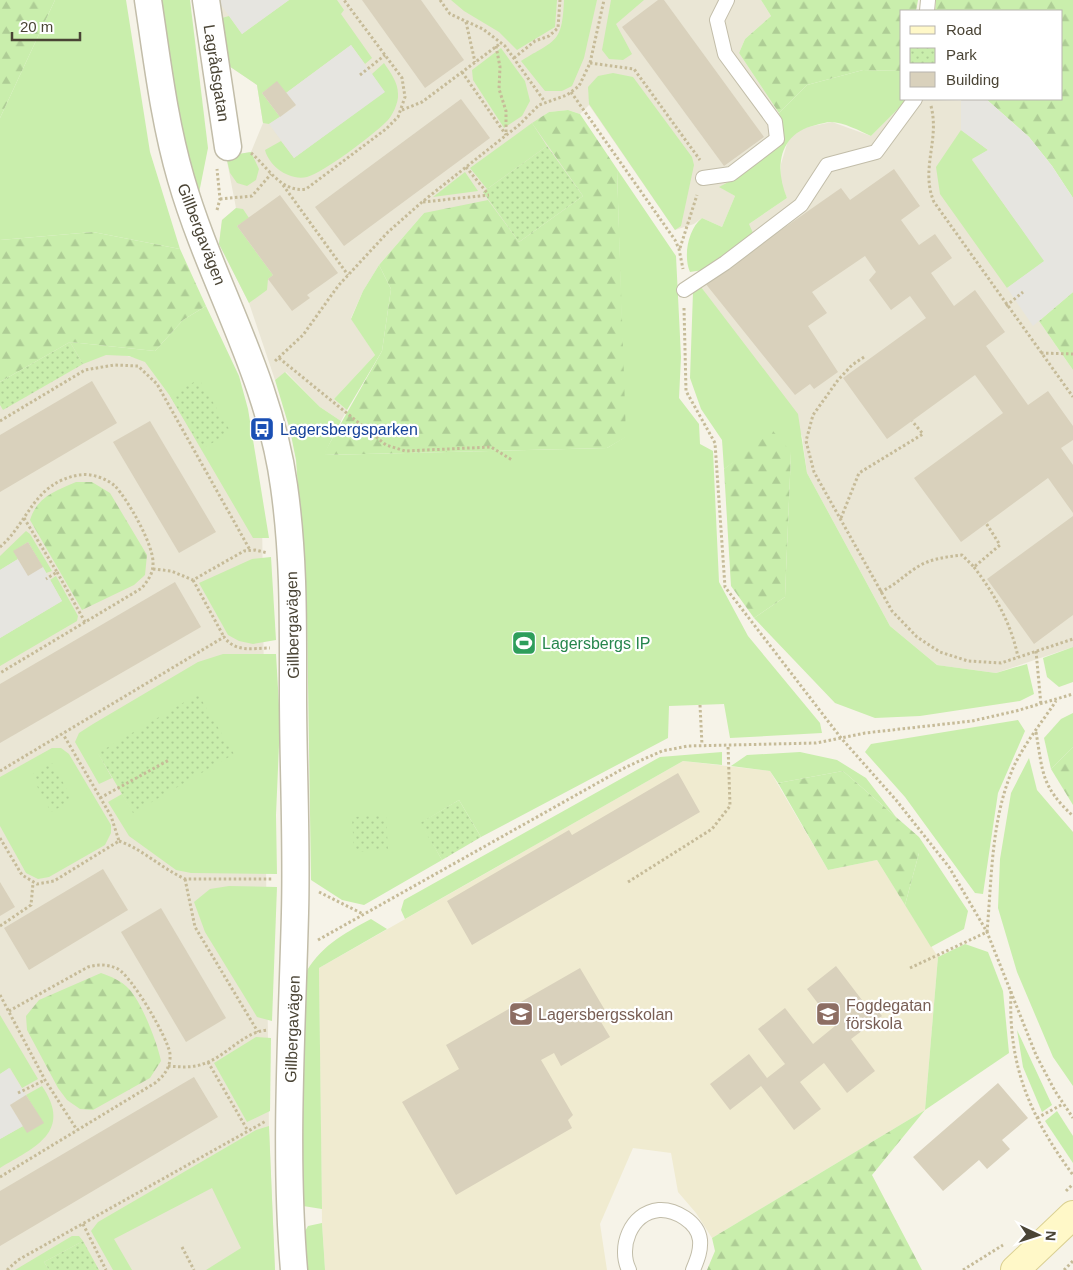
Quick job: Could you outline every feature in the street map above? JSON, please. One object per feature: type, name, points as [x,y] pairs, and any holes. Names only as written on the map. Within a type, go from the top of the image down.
[{"type":"main road","points":[[1015,1270],[1073,1214]]},
{"type":"street","name":"Gillbergavägen","points":[[148,0],[162,94],[181,178],[254,371],[272,426],[280,465],[294,586],[295,880],[290,1108],[290,1221],[294,1270]]},
{"type":"street","name":"Lagrådsgatan","points":[[206,0],[228,146]]},
{"type":"lane","points":[[703,178],[731,174],[777,140],[775,122],[725,54],[717,20],[728,0]]},
{"type":"lane","points":[[684,290],[725,263],[802,205],[827,165],[876,152],[913,100]]},
{"type":"lane","points":[[629,1270],[624,1260],[624,1245],[630,1230],[641,1217],[658,1210],[677,1213],[690,1222],[700,1237],[700,1253],[693,1270]]},
{"type":"path","points":[[283,185],[294,190],[306,190],[386,129],[402,110],[406,97],[404,84],[344,0]]},
{"type":"path","points":[[440,0],[450,14],[483,29],[501,42],[544,102]]},
{"type":"path","points":[[514,58],[535,42],[549,36],[558,28],[560,0]]},
{"type":"path","points":[[254,371],[271,364],[303,335],[348,275],[388,232],[422,202],[544,102],[571,92],[579,86],[590,63],[604,0]]},
{"type":"path","points":[[466,21],[475,62]]},
{"type":"path","points":[[402,110],[422,102],[501,42]]},
{"type":"path","points":[[496,46],[500,68],[499,89],[506,111],[506,135]]},
{"type":"path","points":[[360,75],[385,55]]},
{"type":"path","points":[[590,63],[634,69],[700,158],[703,178],[679,249],[684,290],[686,391],[715,443],[726,587],[842,738],[929,841],[969,898],[987,932],[1011,988],[1036,1055],[1063,1104],[1073,1118]]},
{"type":"path","points":[[462,72],[506,135]]},
{"type":"path","points":[[571,92],[679,249]]},
{"type":"path","points":[[930,103],[934,129],[927,174],[928,188],[934,202],[1006,306],[1073,397]]},
{"type":"path","points":[[198,226],[211,221],[220,199],[217,156],[221,150],[228,146],[249,151],[283,185],[348,275]]},
{"type":"path","points":[[422,202],[489,195],[466,167]]},
{"type":"path","points":[[220,199],[252,196],[271,174]]},
{"type":"path","points":[[1006,306],[1023,292]]},
{"type":"path","points":[[1040,352],[1073,354]]},
{"type":"path","points":[[864,357],[852,365],[838,380],[813,415],[806,441],[814,472],[892,612],[917,637],[940,652],[968,661],[1001,663],[1073,638]]},
{"type":"path","points":[[279,358],[386,445],[405,451],[491,447],[512,460]]},
{"type":"path","points":[[0,421],[85,370],[114,365],[138,366],[157,384],[250,550]]},
{"type":"path","points":[[841,519],[859,473],[923,434],[912,421]]},
{"type":"path","points":[[0,547],[10,538],[37,498],[68,478],[86,475],[104,479],[114,486],[141,528],[152,551],[153,569],[149,579],[142,588],[0,673]]},
{"type":"path","points":[[24,518],[85,622]]},
{"type":"path","points":[[974,567],[1000,545],[986,523]]},
{"type":"path","points":[[193,580],[250,550],[273,554],[290,554]]},
{"type":"path","points":[[880,592],[896,585],[913,569],[935,559],[962,555],[974,567],[994,595],[1014,636],[1018,657]]},
{"type":"path","points":[[153,569],[177,573],[193,580],[224,637],[230,645],[237,649],[294,648]]},
{"type":"path","points":[[46,579],[57,572]]},
{"type":"path","points":[[0,771],[224,637]]},
{"type":"path","points":[[1036,651],[1041,705]]},
{"type":"path","points":[[294,944],[312,942],[644,757],[662,751],[702,745],[799,745],[972,721],[1057,701],[1073,694]]},
{"type":"path","points":[[987,932],[994,845],[999,813],[1015,764],[1057,701]]},
{"type":"path","points":[[700,705],[702,745]]},
{"type":"path","points":[[1036,731],[1046,784],[1060,803],[1073,816]]},
{"type":"path","points":[[63,734],[111,816],[119,841],[142,851],[173,874],[185,879],[295,880],[364,914]]},
{"type":"path","points":[[628,882],[712,829],[730,806],[728,745]]},
{"type":"path","points":[[100,798],[169,760]]},
{"type":"path","points":[[0,838],[22,875],[33,882],[46,884],[119,841]]},
{"type":"path","points":[[185,879],[196,927],[258,1032]]},
{"type":"path","points":[[0,926],[31,905],[33,882]]},
{"type":"path","points":[[910,968],[987,932]]},
{"type":"path","points":[[0,1177],[155,1083],[162,1077],[168,1066],[170,1052],[167,1042],[128,979],[115,968],[98,964],[88,967],[9,1011]]},
{"type":"path","points":[[1011,988],[1011,1033],[1014,1053],[1024,1090],[1037,1118],[1073,1175]]},
{"type":"path","points":[[0,995],[45,1080],[77,1130]]},
{"type":"path","points":[[168,1066],[182,1067],[208,1062],[258,1032],[291,1030]]},
{"type":"path","points":[[208,1062],[248,1131]]},
{"type":"path","points":[[18,1093],[45,1080]]},
{"type":"path","points":[[1037,1118],[1063,1104]]},
{"type":"path","points":[[7,1270],[18,1260],[290,1108]]},
{"type":"path","points":[[83,1224],[106,1270]]},
{"type":"path","points":[[182,1247],[194,1270]]},
{"type":"path","points":[[1064,1270],[1073,1261]]},
{"type":"shaded area","points":[[219,0],[761,0],[771,16],[745,39],[739,53],[779,113],[782,136],[732,180],[720,187],[735,196],[722,227],[702,218],[694,224],[675,230],[589,105],[580,114],[568,110],[549,112],[533,123],[583,196],[519,242],[424,213],[379,265],[363,291],[351,318],[375,355],[334,399],[347,410],[341,421],[320,407],[286,372],[275,380],[249,303],[219,244],[222,220],[236,208],[226,156],[251,152],[263,123],[257,85],[229,66]]},
{"type":"shaded area","points":[[221,0],[289,0],[242,34],[219,2]]},
{"type":"shaded area","points":[[351,45],[385,92],[294,158],[269,124],[296,106],[286,93]]},
{"type":"shaded area","points":[[907,100],[987,100],[1073,198],[1073,292],[1039,321],[1073,370],[1073,647],[996,673],[937,665],[890,626],[807,473],[802,436],[701,287],[703,270],[749,224],[787,198],[781,184],[781,164],[789,137],[803,128],[832,122],[871,136]]},
{"type":"shaded area","points":[[987,100],[1029,137],[1052,166],[1073,198],[1073,292],[1033,326],[1007,288],[1044,261],[972,159],[988,150],[961,130],[961,101]]},
{"type":"shaded area","points":[[70,342],[234,382],[262,512],[269,1131],[275,1270],[0,1270],[0,382]]},
{"type":"shaded area","points":[[18,559],[43,567],[62,601],[0,638],[0,570]]},
{"type":"shaded area","name":"Lagersbergsskolan","points":[[683,761],[770,771],[828,870],[877,860],[938,957],[925,1110],[712,1238],[696,1213],[678,1192],[671,1153],[633,1148],[600,1224],[607,1270],[325,1270],[322,1223],[319,968]]},
{"type":"shaded area","points":[[9,1068],[26,1095],[10,1105],[23,1126],[0,1139],[0,1074]]},
{"type":"green space","points":[[0,0],[55,0],[0,118]]},
{"type":"green space","points":[[55,0],[126,0],[150,152],[180,249],[93,232],[0,240],[0,118]]},
{"type":"green space","points":[[158,0],[190,0],[208,148],[198,198],[189,181]]},
{"type":"green space","points":[[289,0],[337,0],[344,10],[341,14],[372,58],[365,64],[351,45],[286,93],[277,82],[262,93],[280,117],[269,124],[263,123],[257,85],[229,66],[222,18],[229,16],[242,34]]},
{"type":"green space","points":[[451,0],[557,0],[555,27],[517,50],[499,32],[464,11]]},
{"type":"green space","points":[[564,0],[597,0],[584,58],[572,86],[562,91],[545,91],[521,61],[555,39],[561,25]]},
{"type":"green space","points":[[611,0],[644,0],[616,24],[632,54],[623,60],[609,59],[602,50]]},
{"type":"green space","points":[[761,0],[918,0],[916,10],[900,10],[900,71],[863,70],[807,85],[779,113],[739,53],[745,39],[771,16]]},
{"type":"green space","points":[[936,0],[1073,0],[1073,198],[1052,166],[1029,137],[987,100],[1063,100],[1063,10],[935,10]]},
{"type":"green space","points":[[501,48],[525,81],[530,101],[522,116],[504,128],[473,80],[472,70]]},
{"type":"green space","points":[[384,63],[398,90],[395,109],[386,122],[348,153],[324,169],[307,177],[293,177],[275,167],[265,150],[281,141],[294,158],[384,92],[372,74]]},
{"type":"green space","points":[[863,70],[900,71],[900,100],[907,100],[871,136],[836,122],[804,129],[794,135],[787,143],[781,163],[781,175],[787,198],[749,224],[753,233],[703,270],[690,272],[687,251],[693,229],[702,218],[722,227],[735,196],[719,187],[732,180],[782,136],[779,113],[807,85]]},
{"type":"green space","points":[[613,73],[633,77],[692,157],[694,165],[681,226],[675,230],[589,104],[588,87],[598,76]]},
{"type":"green space","points":[[568,110],[580,114],[617,169],[626,437],[607,448],[323,455],[382,351],[391,289],[379,265],[424,213],[488,200],[519,242],[583,196],[532,123],[549,112]]},
{"type":"green space","points":[[532,123],[547,146],[487,189],[470,168]]},
{"type":"green space","points":[[961,130],[988,150],[972,160],[1045,261],[1007,288],[940,194],[936,167]]},
{"type":"green space","points":[[547,146],[583,196],[519,242],[483,192]]},
{"type":"green space","points":[[251,152],[259,169],[256,180],[247,186],[237,183],[230,173],[226,156]]},
{"type":"green space","name":"Lagersbergs IP","points":[[617,169],[676,256],[681,357],[679,398],[699,424],[700,444],[713,451],[719,582],[748,636],[820,723],[822,733],[730,738],[724,704],[669,706],[668,738],[481,837],[459,800],[421,823],[442,860],[364,905],[342,900],[311,880],[307,615],[296,460],[290,430],[275,380],[285,372],[320,407],[341,421],[324,455],[607,448],[625,437]]},
{"type":"green space","points":[[465,172],[478,191],[433,197]]},
{"type":"green space","points":[[236,208],[243,209],[249,218],[237,226],[273,275],[268,279],[267,290],[249,303],[219,244],[222,220]]},
{"type":"green space","points":[[93,232],[180,249],[206,306],[183,320],[155,351],[70,342],[0,382],[0,240]]},
{"type":"green space","points":[[379,265],[391,289],[382,351],[347,410],[334,399],[375,355],[351,319],[363,291]]},
{"type":"green space","points":[[701,287],[798,414],[807,473],[890,626],[937,665],[996,673],[1027,664],[1034,694],[1020,701],[920,716],[875,718],[835,703],[754,618],[785,597],[791,452],[741,457],[724,469],[722,440],[701,409],[690,378],[693,292]]},
{"type":"green space","points":[[1073,292],[1073,370],[1039,321]]},
{"type":"green space","points":[[206,306],[239,376],[248,409],[269,538],[253,538],[170,396],[145,362],[129,356],[106,355],[83,364],[70,342],[155,351],[183,320]]},
{"type":"green space","points":[[70,342],[83,364],[3,410],[0,405],[0,382]]},
{"type":"green space","points":[[199,379],[231,432],[202,449],[170,396]]},
{"type":"green space","points":[[773,431],[791,452],[785,597],[754,618],[731,586],[724,469]]},
{"type":"green space","points":[[76,482],[92,482],[110,493],[147,555],[145,575],[134,585],[82,610],[30,520],[33,512],[42,500]]},
{"type":"green space","points":[[26,531],[30,534],[52,571],[46,573],[28,542],[14,551],[18,559],[0,570],[0,556]]},
{"type":"green space","points":[[271,557],[276,640],[253,644],[239,641],[228,635],[199,583],[252,559]]},
{"type":"green space","points":[[56,576],[78,616],[77,621],[0,666],[0,638],[62,601],[50,580]]},
{"type":"green space","points":[[1073,647],[1073,682],[1059,687],[1047,677],[1043,658]]},
{"type":"green space","points":[[223,654],[276,654],[280,722],[276,815],[277,874],[191,873],[176,870],[129,836],[108,802],[122,794],[134,813],[98,753],[112,778],[99,784],[75,742],[79,733],[93,724],[198,662]]},
{"type":"green space","points":[[198,694],[234,754],[133,813],[98,753]]},
{"type":"green space","points":[[1073,713],[1073,747],[1051,769],[1044,738],[1061,719]]},
{"type":"green space","points":[[1018,720],[1025,731],[998,793],[983,894],[975,893],[905,797],[865,752],[871,744]]},
{"type":"green space","points":[[1073,747],[1073,805],[1051,769]]},
{"type":"green space","points":[[52,748],[61,748],[69,754],[111,825],[111,833],[105,845],[49,877],[38,879],[26,873],[0,826],[0,777]]},
{"type":"green space","points":[[722,752],[722,765],[683,761],[405,919],[401,910],[404,900],[660,757]]},
{"type":"green space","points":[[800,752],[837,760],[866,778],[896,817],[843,771],[778,783],[770,771],[731,766],[747,755]]},
{"type":"green space","points":[[1029,758],[1037,790],[1073,832],[1073,1086],[1053,1057],[1017,972],[998,908],[1000,859],[1011,793]]},
{"type":"green space","points":[[52,763],[73,800],[51,812],[31,775]]},
{"type":"green space","points":[[843,771],[919,837],[919,853],[905,905],[877,860],[828,870],[778,783]]},
{"type":"green space","points":[[459,800],[481,837],[442,860],[420,823]]},
{"type":"green space","points":[[386,815],[388,850],[354,852],[352,817]]},
{"type":"green space","points":[[919,837],[968,911],[964,929],[931,947],[905,905],[919,853]]},
{"type":"green space","points":[[229,886],[277,887],[272,1021],[257,1017],[205,932],[194,902],[210,889]]},
{"type":"green space","points":[[371,919],[387,929],[319,968],[322,1209],[303,1206],[300,1110],[304,976],[324,949],[341,936]]},
{"type":"green space","points":[[965,944],[988,952],[1003,991],[1009,1053],[925,1110],[938,957]]},
{"type":"green space","points":[[101,973],[123,984],[134,995],[148,1023],[161,1061],[150,1078],[93,1110],[80,1109],[67,1100],[58,1088],[27,1030],[26,1016],[39,1000]]},
{"type":"green space","points":[[0,1015],[38,1079],[22,1088],[10,1068],[0,1074]]},
{"type":"green space","points":[[1017,1030],[1052,1105],[1042,1112],[1023,1067]]},
{"type":"green space","points":[[256,1037],[271,1038],[270,1111],[247,1122],[214,1063]]},
{"type":"green space","points":[[42,1086],[51,1102],[52,1127],[37,1145],[0,1168],[0,1139],[23,1126],[43,1123],[26,1095]]},
{"type":"green space","points":[[925,1110],[872,1175],[922,1270],[707,1270],[715,1251],[712,1238]]},
{"type":"green space","points":[[1057,1111],[1073,1136],[1073,1163],[1045,1121]]},
{"type":"green space","points":[[269,1126],[275,1270],[206,1270],[241,1248],[212,1188],[114,1239],[132,1270],[113,1270],[91,1231],[98,1222],[256,1130]]},
{"type":"green space","points":[[322,1223],[325,1270],[306,1270],[304,1233],[308,1226]]},
{"type":"green space","points":[[72,1236],[79,1236],[83,1241],[44,1262],[49,1270],[15,1270]]},
{"type":"green space","points":[[83,1241],[99,1270],[49,1270],[44,1262]]},
{"type":"building","points":[[362,0],[421,0],[464,60],[425,88]]},
{"type":"building","points":[[658,0],[664,0],[764,137],[724,166],[622,27]]},
{"type":"building","points":[[277,81],[296,105],[280,117],[262,93]]},
{"type":"building","points":[[461,99],[490,138],[344,246],[315,207]]},
{"type":"building","points":[[894,169],[920,206],[901,220],[919,245],[935,234],[952,258],[931,273],[954,306],[975,290],[1005,332],[986,346],[1028,405],[1048,391],[1073,426],[1073,440],[1061,448],[1073,465],[1073,513],[1048,478],[961,542],[914,478],[1003,413],[975,375],[887,439],[843,378],[926,318],[910,296],[891,310],[869,280],[876,272],[865,256],[812,292],[827,313],[808,326],[838,372],[814,389],[810,384],[795,395],[705,283],[841,188],[850,200]]},
{"type":"building","points":[[280,195],[338,273],[307,295],[310,298],[292,311],[268,279],[273,275],[237,226]]},
{"type":"building","points":[[92,381],[117,423],[0,492],[0,435]]},
{"type":"building","points":[[150,421],[216,532],[179,553],[113,442]]},
{"type":"building","points":[[1073,516],[1073,615],[1034,644],[987,579]]},
{"type":"building","points":[[28,542],[43,567],[28,576],[13,551]]},
{"type":"building","points":[[175,582],[201,627],[0,743],[0,684]]},
{"type":"building","points":[[678,773],[700,812],[472,945],[447,901],[569,830],[572,835]]},
{"type":"building","points":[[103,869],[128,910],[29,970],[4,928]]},
{"type":"building","points":[[0,882],[15,907],[0,916]]},
{"type":"building","points":[[161,908],[226,1018],[186,1042],[121,932]]},
{"type":"building","points":[[836,966],[865,1004],[870,1000],[882,1016],[851,1039],[875,1071],[847,1093],[824,1063],[800,1082],[821,1109],[794,1130],[761,1086],[730,1110],[710,1084],[749,1054],[767,1078],[785,1064],[758,1029],[785,1008],[813,1044],[835,1026],[807,989]]},
{"type":"building","points":[[580,968],[609,1017],[601,1022],[610,1037],[561,1066],[554,1053],[541,1060],[573,1115],[568,1120],[572,1128],[456,1195],[402,1102],[459,1069],[446,1045]]},
{"type":"building","points":[[194,1077],[218,1117],[0,1246],[0,1191]]},
{"type":"building","points":[[998,1083],[1028,1118],[1002,1140],[1010,1149],[987,1169],[979,1160],[943,1191],[913,1157]]},
{"type":"building","points":[[26,1095],[44,1123],[27,1133],[10,1105]]},
{"type":"place","name":"Lagersbergsparken","points":[[262,429]]},
{"type":"place","name":"Lagersbergs IP","points":[[524,643]]},
{"type":"place","name":"Lagersbergsskolan","points":[[521,1014]]},
{"type":"place","name":"Fogdegatan förskola","points":[[828,1014]]}]
